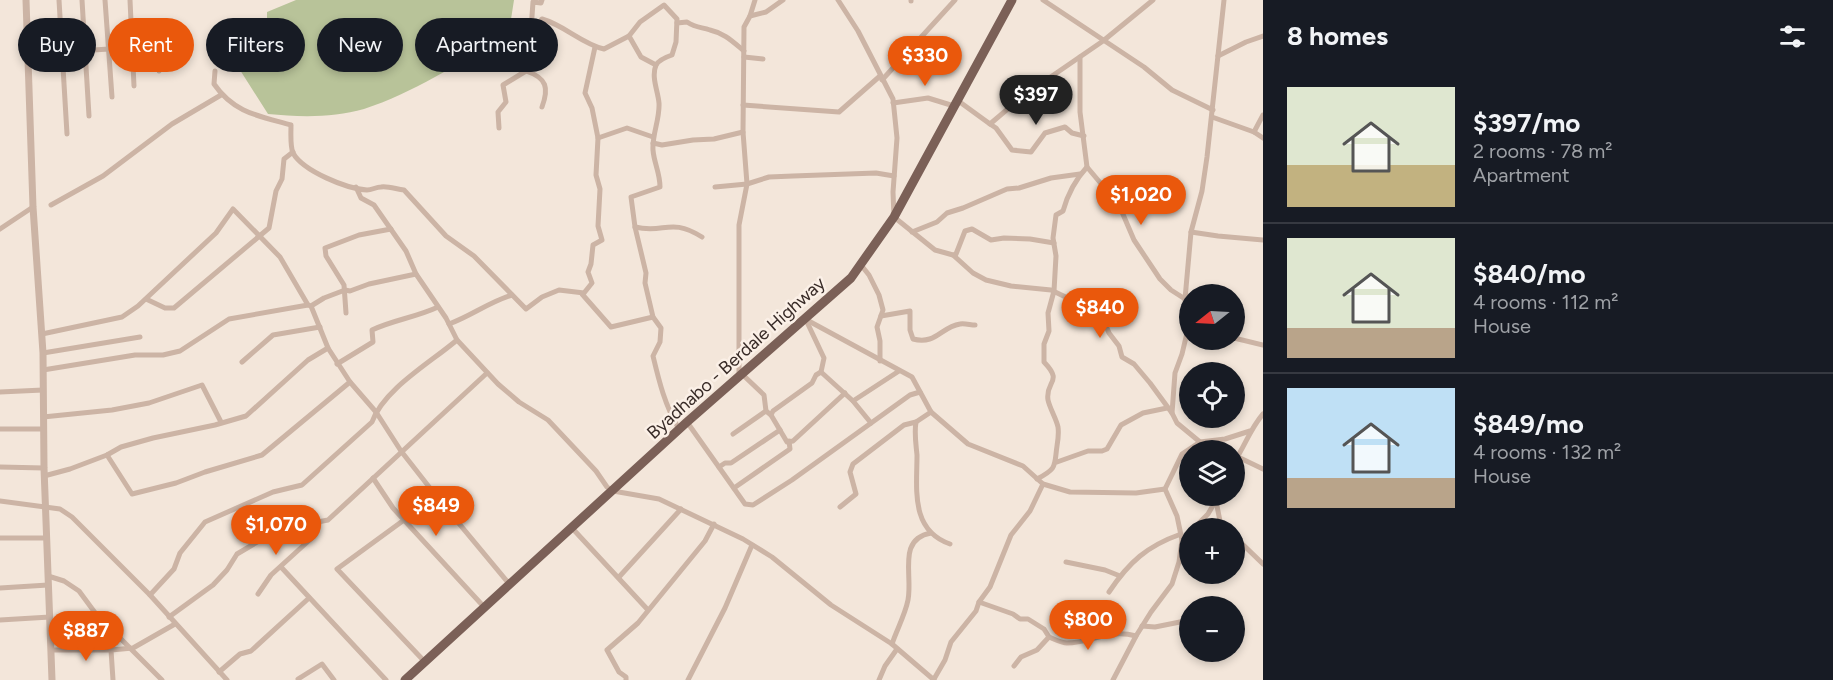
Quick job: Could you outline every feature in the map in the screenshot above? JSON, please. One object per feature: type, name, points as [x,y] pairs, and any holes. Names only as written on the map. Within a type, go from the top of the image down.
[{"type":"main road","name":"Byadhabo - Berdale Highway","points":[[405,680],[687,422],[851,278],[894,217],[1012,0]]},
{"type":"street","points":[[26,0],[27,18]]},
{"type":"street","points":[[59,0],[60,18]]},
{"type":"street","points":[[82,0],[83,18]]},
{"type":"street","points":[[105,0],[108,36]]},
{"type":"street","points":[[130,0],[131,18]]},
{"type":"street","points":[[532,18],[533,2],[540,3],[542,0]]},
{"type":"street","points":[[755,0],[744,27],[743,132],[747,184],[739,225],[741,376],[764,395],[769,413],[787,442],[793,441],[845,393]]},
{"type":"street","points":[[750,16],[766,12],[783,0]]},
{"type":"street","points":[[838,0],[858,31],[893,103],[897,138],[894,217],[935,250],[953,255],[973,273],[986,280],[1011,286],[1054,291],[1101,314],[1109,333],[1119,346],[1122,357],[1134,364],[1172,412],[1177,423],[1198,440]]},
{"type":"street","points":[[743,105],[839,112],[881,78],[955,0]]},
{"type":"street","points":[[1043,0],[1144,67],[1172,90],[1213,110]]},
{"type":"street","points":[[990,124],[1023,96],[1103,41],[1153,0]]},
{"type":"street","points":[[1186,284],[1191,232],[1202,190],[1213,110],[1224,0]]},
{"type":"street","points":[[558,26],[595,47],[604,49],[629,36],[640,22],[664,2],[677,19],[676,42],[672,55],[660,60],[656,65],[654,78],[659,104],[653,151],[660,175],[660,187],[631,196],[635,227],[646,273],[645,283],[653,317],[661,328],[660,342],[653,356],[660,387],[672,418],[680,430]]},
{"type":"street","points":[[677,23],[687,22],[696,28],[710,29],[726,36],[744,54],[763,59]]},
{"type":"street","points":[[629,36],[641,57],[656,65]]},
{"type":"street","points":[[1218,56],[1263,36]]},
{"type":"street","points":[[215,72],[214,84],[221,95],[236,108],[291,125],[293,152],[308,169],[346,185],[368,190],[383,186],[404,190],[446,236],[474,256],[526,309],[542,297],[560,290],[584,293],[592,284],[588,272],[594,245],[602,240],[598,226],[600,189],[596,175],[598,138],[592,108],[585,93],[595,47]]},
{"type":"street","points":[[1080,57],[1080,112],[1087,167],[1119,205],[1134,240],[1160,279],[1179,295]]},
{"type":"street","points":[[28,72],[33,207],[43,352],[44,472],[52,680]]},
{"type":"street","points":[[64,72],[67,134]]},
{"type":"street","points":[[87,72],[89,116]]},
{"type":"street","points":[[110,72],[112,98]]},
{"type":"street","points":[[133,72],[134,86]]},
{"type":"street","points":[[499,128],[498,112],[506,102],[503,85],[524,72]]},
{"type":"street","points":[[530,72],[537,74],[546,86],[547,94],[542,107]]},
{"type":"street","points":[[51,205],[103,176],[172,124],[221,95]]},
{"type":"street","points":[[893,103],[928,98],[956,103],[996,128],[1012,150],[1031,152],[1045,133],[1065,127],[1072,133],[1084,136]]},
{"type":"street","points":[[1254,132],[1263,115]]},
{"type":"street","points":[[1212,117],[1254,132],[1263,138]]},
{"type":"street","points":[[598,138],[627,128],[662,144],[714,139],[743,132]]},
{"type":"street","points":[[146,299],[165,308],[174,308],[269,228],[276,191],[282,179],[284,159],[293,152]]},
{"type":"street","points":[[1057,462],[1058,426],[1048,400],[1048,393],[1054,378],[1053,372],[1044,362],[1044,344],[1049,331],[1048,313],[1054,291],[1056,216],[1063,211],[1068,195],[1080,174],[1087,167]]},
{"type":"street","points":[[715,187],[747,184],[770,177],[876,173],[894,176]]},
{"type":"street","points":[[912,232],[937,222],[947,213],[1007,189],[1019,188],[1051,178],[1080,174]]},
{"type":"street","points":[[356,187],[361,198],[374,205],[406,250],[416,274],[457,340],[487,373],[519,402],[548,420],[596,471],[607,487],[613,491],[659,499],[714,524],[752,545],[772,557],[831,605],[894,646],[934,680],[951,642],[976,611],[979,602],[990,587],[1011,534],[1030,512],[1043,484]]},
{"type":"street","points":[[0,229],[33,207]]},
{"type":"street","points":[[42,333],[122,317],[146,299],[216,233],[233,209],[261,235],[280,257],[309,305],[337,364],[376,412],[401,451],[510,585]]},
{"type":"street","points":[[635,227],[660,228],[672,225],[687,227],[702,237]]},
{"type":"street","points":[[346,313],[345,290],[339,274],[326,256],[325,248],[344,242],[346,239],[391,229]]},
{"type":"street","points":[[953,255],[956,254],[965,231],[972,229],[991,240],[1030,239],[1054,243]]},
{"type":"street","points":[[1191,232],[1263,240]]},
{"type":"street","points":[[861,265],[867,270],[879,295],[883,310],[877,327],[880,361]]},
{"type":"street","points":[[43,370],[135,355],[163,355],[180,351],[229,319],[309,305],[345,290],[350,291],[369,284],[416,274]]},
{"type":"street","points":[[581,293],[611,327],[653,317]]},
{"type":"street","points":[[449,324],[465,318],[498,299],[512,295]]},
{"type":"street","points":[[337,364],[373,342],[372,330],[388,322],[438,307]]},
{"type":"street","points":[[881,316],[910,311],[910,330],[913,339],[920,341],[934,339],[958,324],[975,325]]},
{"type":"street","points":[[805,319],[912,377],[932,412],[968,444],[1023,466],[1043,484],[1070,492],[1136,494],[1165,489]]},
{"type":"street","points":[[733,434],[773,411],[812,383],[821,372],[824,358],[805,319]]},
{"type":"street","points":[[242,362],[273,335],[320,327]]},
{"type":"street","points":[[43,352],[140,337]]},
{"type":"street","points":[[150,595],[174,569],[180,553],[205,522],[273,492],[302,484],[372,422],[376,412],[411,377],[457,340]]},
{"type":"street","points":[[1245,341],[1263,345]]},
{"type":"street","points":[[0,467],[44,472],[70,469],[107,455],[121,447],[246,416],[308,360],[328,348]]},
{"type":"street","points":[[1172,412],[1175,373],[1183,350]]},
{"type":"street","points":[[853,401],[899,371]]},
{"type":"street","points":[[821,372],[853,401],[871,423]]},
{"type":"street","points":[[169,617],[213,585],[228,570],[237,554],[264,538],[302,525],[328,520],[487,373]]},
{"type":"street","points":[[107,455],[132,494],[176,483],[262,455],[350,382]]},
{"type":"street","points":[[43,417],[112,410],[149,403],[202,385],[221,422]]},
{"type":"street","points":[[0,392],[43,390]]},
{"type":"street","points":[[687,422],[745,504],[753,505],[792,480],[910,395],[920,392]]},
{"type":"street","points":[[1037,479],[1048,474],[1057,462],[1088,451],[1102,452],[1107,449],[1121,425],[1143,413],[1167,408]]},
{"type":"street","points":[[840,507],[856,494],[850,472],[853,464],[904,425],[916,422],[932,412]]},
{"type":"street","points":[[1245,440],[1263,414]]},
{"type":"street","points":[[916,422],[914,430],[917,504],[920,516],[931,533],[950,544]]},
{"type":"street","points":[[0,429],[43,429]]},
{"type":"street","points":[[719,467],[725,463],[731,463],[780,430]]},
{"type":"street","points":[[1217,440],[1250,430]]},
{"type":"street","points":[[734,488],[790,449],[789,441]]},
{"type":"street","points":[[1179,460],[1165,489],[1179,524]]},
{"type":"street","points":[[1245,462],[1263,469]]},
{"type":"street","points":[[373,478],[393,508],[485,608]]},
{"type":"street","points":[[0,501],[60,509],[72,517],[150,595],[227,680]]},
{"type":"street","points":[[618,577],[681,509]]},
{"type":"street","points":[[404,520],[337,569],[425,662]]},
{"type":"street","points":[[258,594],[271,575],[315,535],[314,523]]},
{"type":"street","points":[[626,680],[607,650],[638,623],[705,540],[714,524]]},
{"type":"street","points":[[572,528],[648,610]]},
{"type":"street","points":[[879,680],[894,646],[908,600],[910,576],[907,565],[912,545],[914,540],[931,533]]},
{"type":"street","points":[[1109,592],[1120,576],[1147,549],[1165,539],[1179,537]]},
{"type":"street","points":[[0,538],[46,538]]},
{"type":"street","points":[[688,680],[725,608],[752,545]]},
{"type":"street","points":[[1245,547],[1263,564]]},
{"type":"street","points":[[1066,562],[1105,570],[1120,576]]},
{"type":"street","points":[[1113,680],[1142,626],[1172,584],[1179,562]]},
{"type":"street","points":[[281,567],[386,680]]},
{"type":"street","points":[[48,576],[64,581],[79,591],[96,614],[162,680]]},
{"type":"street","points":[[0,588],[48,585]]},
{"type":"street","points":[[219,672],[240,654],[251,651],[309,598]]},
{"type":"street","points":[[979,602],[1013,614],[1020,619],[1028,619],[1044,629],[1049,637],[1065,644],[1098,636],[1127,633],[1136,636]]},
{"type":"street","points":[[0,620],[50,617]]},
{"type":"street","points":[[1142,626],[1155,627],[1179,622]]},
{"type":"street","points":[[51,650],[129,649],[175,624]]},
{"type":"street","points":[[1014,666],[1021,657],[1037,650],[1049,637]]},
{"type":"street","points":[[111,650],[113,680]]},
{"type":"street","points":[[298,679],[322,664],[334,680]]},
{"type":"green space","points":[[296,0],[514,0],[511,18],[415,18],[415,72],[444,72],[400,95],[364,109],[328,115],[268,114],[241,72],[305,72],[305,18],[267,18],[267,12]]}]
